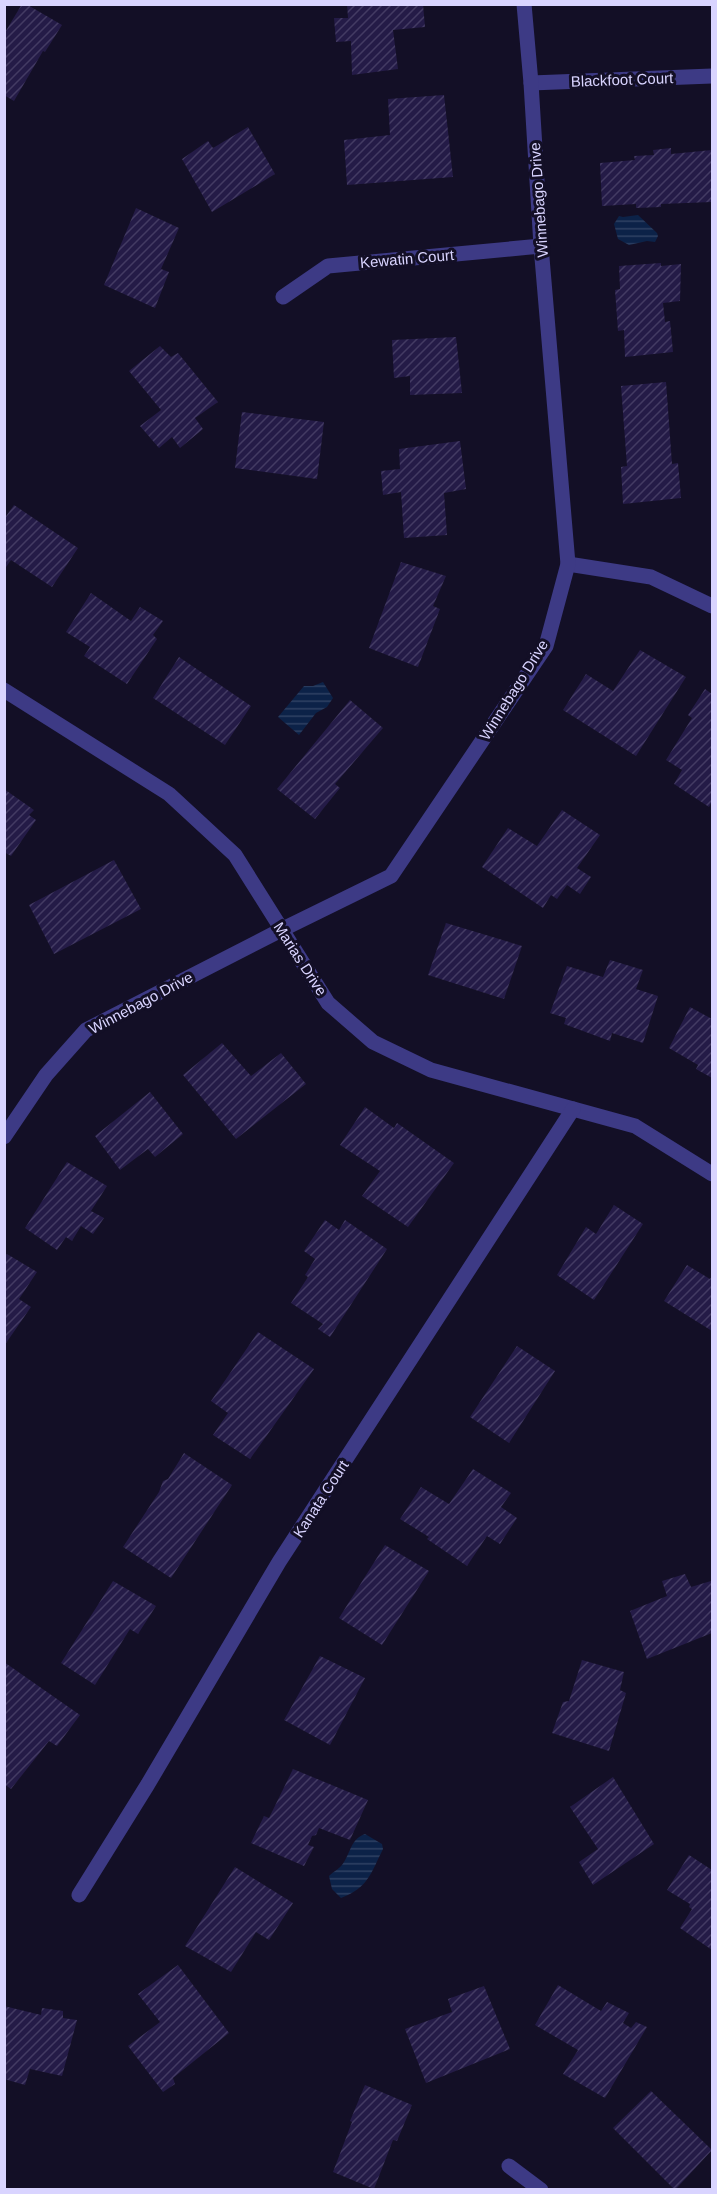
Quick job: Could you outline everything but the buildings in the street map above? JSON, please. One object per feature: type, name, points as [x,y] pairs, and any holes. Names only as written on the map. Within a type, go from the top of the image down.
[{"type":"street","name":"Winnebago Drive","points":[[4,1137],[46,1075],[86,1030],[392,876],[546,646],[568,564],[541,246],[524,4]]},
{"type":"street","name":"Blackfoot Court","points":[[531,83],[712,76]]},
{"type":"street","name":"Kewatin Court","points":[[283,297],[328,266],[541,246]]},
{"type":"street","points":[[568,564],[651,577],[712,606]]},
{"type":"street","name":"Marias Drive","points":[[4,690],[170,794],[235,855],[328,1003],[373,1042],[431,1070],[635,1126],[712,1173]]},
{"type":"street","name":"Kanata Court","points":[[79,1895],[148,1784],[279,1562],[573,1109]]},
{"type":"street","points":[[509,2166],[541,2190]]},
{"type":"water","points":[[638,215],[657,233],[655,242],[647,241],[629,245],[618,239],[614,224],[619,216]]},
{"type":"water","points":[[323,682],[333,698],[327,707],[316,713],[299,735],[278,717],[304,686],[313,686]]},
{"type":"water","points":[[365,1834],[382,1844],[383,1849],[368,1879],[350,1894],[341,1898],[332,1889],[329,1876],[343,1864],[357,1839]]}]
